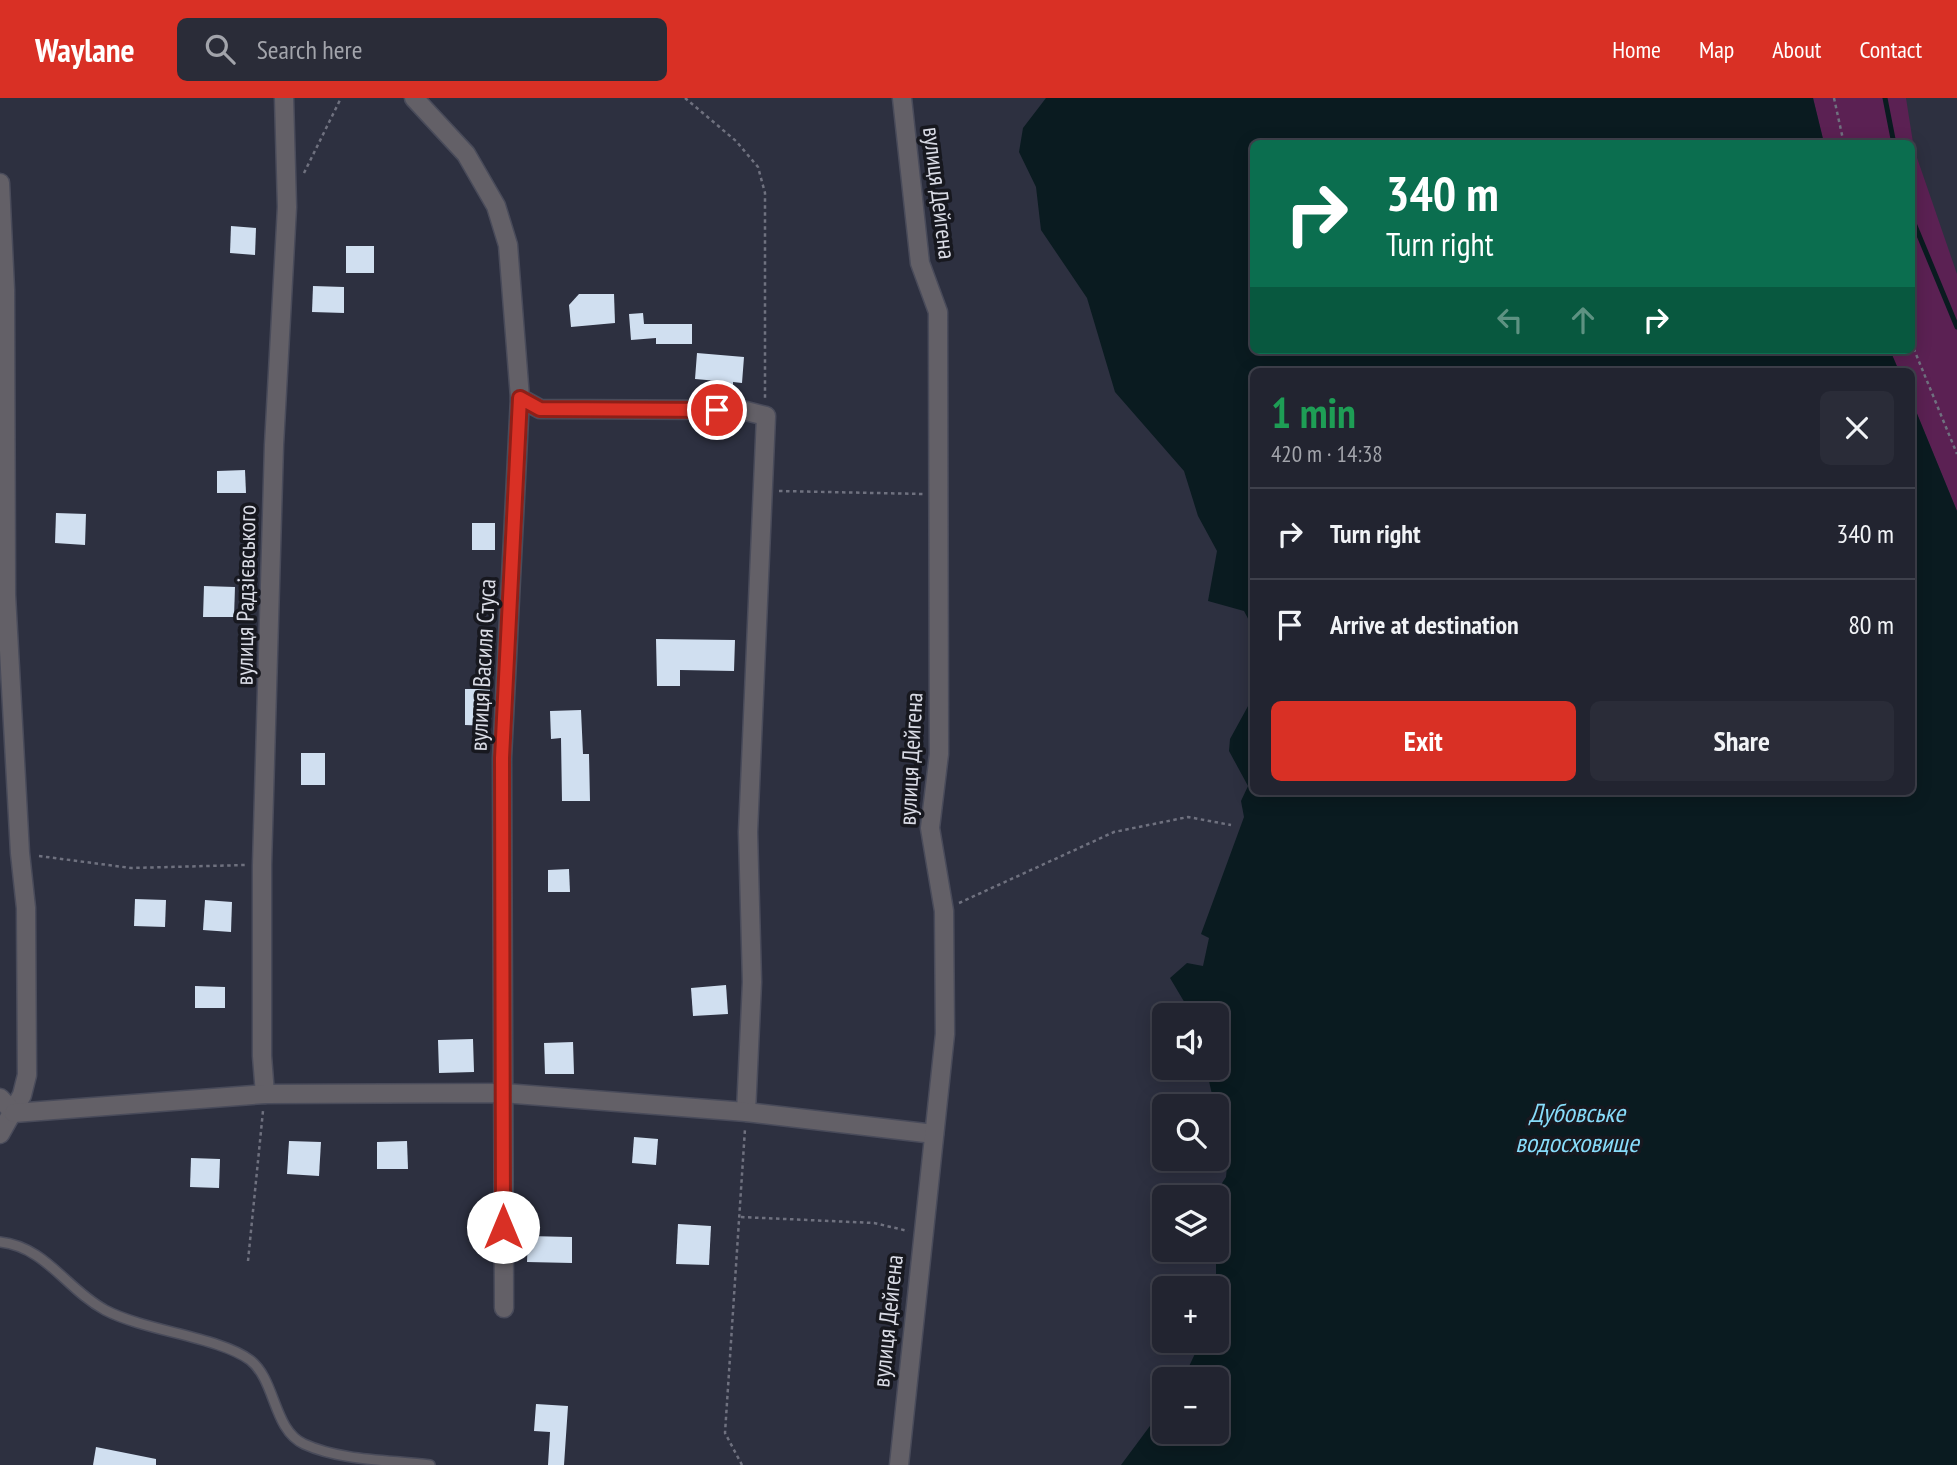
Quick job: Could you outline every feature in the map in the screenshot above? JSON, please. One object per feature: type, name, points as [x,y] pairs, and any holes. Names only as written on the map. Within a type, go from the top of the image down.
[{"type":"street","name":"вулиця Радзієвського","points":[[265,1094],[262,1056],[262,865],[274,445],[287,207],[284,98]]},
{"type":"street","name":"вулиця Василя Стуса","points":[[414,98],[466,154],[496,206],[508,245],[520,398],[502,758],[504,1308]]},
{"type":"street","name":"вулиця Дейгена","points":[[899,1465],[945,1034],[944,911],[930,828],[939,754],[938,312],[920,263],[902,98]]},
{"type":"street","points":[[0,183],[5,290],[6,595],[20,853],[26,908],[27,1075],[14,1113],[0,1134]]},
{"type":"street","points":[[520,398],[540,409],[742,410],[766,416],[748,832],[752,982],[746,1112]]},
{"type":"street","points":[[14,1113],[265,1094],[503,1094],[746,1112],[934,1134]]},
{"type":"street","points":[[0,1098],[14,1113]]},
{"type":"lane","points":[[0,1242],[19,1244],[44,1258],[77,1293],[106,1310],[141,1325],[223,1348],[250,1360],[267,1385],[287,1428],[302,1444],[334,1453],[430,1465]]},
{"type":"path","points":[[299,183],[341,98]]},
{"type":"path","points":[[685,98],[736,141],[758,167],[765,193],[766,416]]},
{"type":"path","points":[[1834,98],[1843,140]]},
{"type":"path","points":[[1915,352],[1957,454]]},
{"type":"path","points":[[764,491],[940,494]]},
{"type":"path","points":[[944,911],[1114,832],[1188,817],[1231,825]]},
{"type":"path","points":[[20,853],[131,868],[262,865]]},
{"type":"path","points":[[248,1261],[265,1094]]},
{"type":"path","points":[[742,1465],[725,1433],[746,1112]]},
{"type":"path","points":[[741,1217],[874,1223],[922,1237]]},
{"type":"shaded area","points":[[1813,98],[1906,98],[1913,140],[1823,140]]},
{"type":"shaded area","points":[[1915,152],[1957,274],[1957,511],[1915,409],[1915,368],[1898,368],[1892,354],[1915,354]]},
{"type":"water","points":[[1046,98],[1813,98],[1823,140],[1250,140],[1250,354],[1892,354],[1898,368],[1250,368],[1250,622],[1244,611],[1208,601],[1217,551],[1198,516],[1184,471],[1115,392],[1087,298],[1041,230],[1036,187],[1019,152],[1023,128]]},
{"type":"water","name":"Дубовське водосховище","points":[[1915,409],[1957,511],[1957,1465],[1121,1465],[1152,1423],[1152,1444],[1229,1444],[1229,1367],[1189,1367],[1195,1353],[1229,1353],[1229,1276],[1216,1276],[1216,1262],[1229,1262],[1229,1185],[1221,1185],[1229,1171],[1229,1094],[1212,1094],[1209,1080],[1229,1080],[1229,1003],[1185,1003],[1170,978],[1187,963],[1203,966],[1209,938],[1201,934],[1244,817],[1241,801],[1248,786],[1229,751],[1230,739],[1250,702],[1250,795],[1915,795]]},
{"type":"building","points":[[231,226],[256,228],[255,255],[230,253]]},
{"type":"building","points":[[346,246],[374,246],[374,273],[346,273]]},
{"type":"building","points":[[313,286],[344,287],[344,313],[312,312]]},
{"type":"building","points":[[579,294],[614,294],[615,323],[571,327],[569,305]]},
{"type":"building","points":[[643,313],[644,324],[692,324],[692,344],[656,344],[656,338],[631,340],[629,314]]},
{"type":"building","points":[[697,353],[744,357],[742,383],[733,382],[733,386],[718,385],[718,381],[695,379]]},
{"type":"building","points":[[245,470],[246,493],[217,493],[217,471]]},
{"type":"building","points":[[56,513],[86,514],[85,545],[55,543]]},
{"type":"building","points":[[472,523],[495,523],[495,550],[472,550]]},
{"type":"building","points":[[204,586],[235,587],[234,617],[203,617]]},
{"type":"building","points":[[656,639],[735,640],[734,671],[680,670],[680,686],[657,686]]},
{"type":"building","points":[[465,689],[490,689],[490,726],[465,725]]},
{"type":"building","points":[[581,710],[583,754],[589,754],[590,801],[562,801],[561,738],[551,739],[550,711]]},
{"type":"building","points":[[301,753],[325,753],[325,785],[301,785]]},
{"type":"building","points":[[569,869],[570,892],[548,892],[548,870]]},
{"type":"building","points":[[135,899],[166,900],[165,927],[134,926]]},
{"type":"building","points":[[205,900],[232,902],[231,932],[203,930]]},
{"type":"building","points":[[726,985],[728,1014],[693,1016],[691,988]]},
{"type":"building","points":[[195,986],[225,987],[225,1008],[195,1008]]},
{"type":"building","points":[[473,1039],[474,1072],[439,1073],[438,1040]]},
{"type":"building","points":[[573,1042],[574,1074],[545,1074],[544,1043]]},
{"type":"building","points":[[634,1137],[658,1139],[656,1165],[632,1163]]},
{"type":"building","points":[[289,1141],[321,1142],[319,1176],[287,1174]]},
{"type":"building","points":[[407,1141],[408,1169],[377,1169],[377,1142]]},
{"type":"building","points":[[191,1158],[220,1159],[219,1188],[190,1187]]},
{"type":"building","points":[[678,1224],[711,1226],[709,1265],[676,1264]]},
{"type":"building","points":[[528,1236],[572,1237],[572,1263],[527,1262]]},
{"type":"building","points":[[536,1404],[568,1406],[564,1465],[548,1465],[550,1432],[534,1431]]},
{"type":"building","points":[[96,1447],[156,1459],[156,1465],[93,1465]]},
{"type":"waterway","points":[[1885,98],[1893,140]]},
{"type":"waterway","points":[[1915,226],[1957,327]]},
{"type":"route","points":[[503,1227],[500,934],[502,758],[520,398],[540,409],[717,410]]}]
